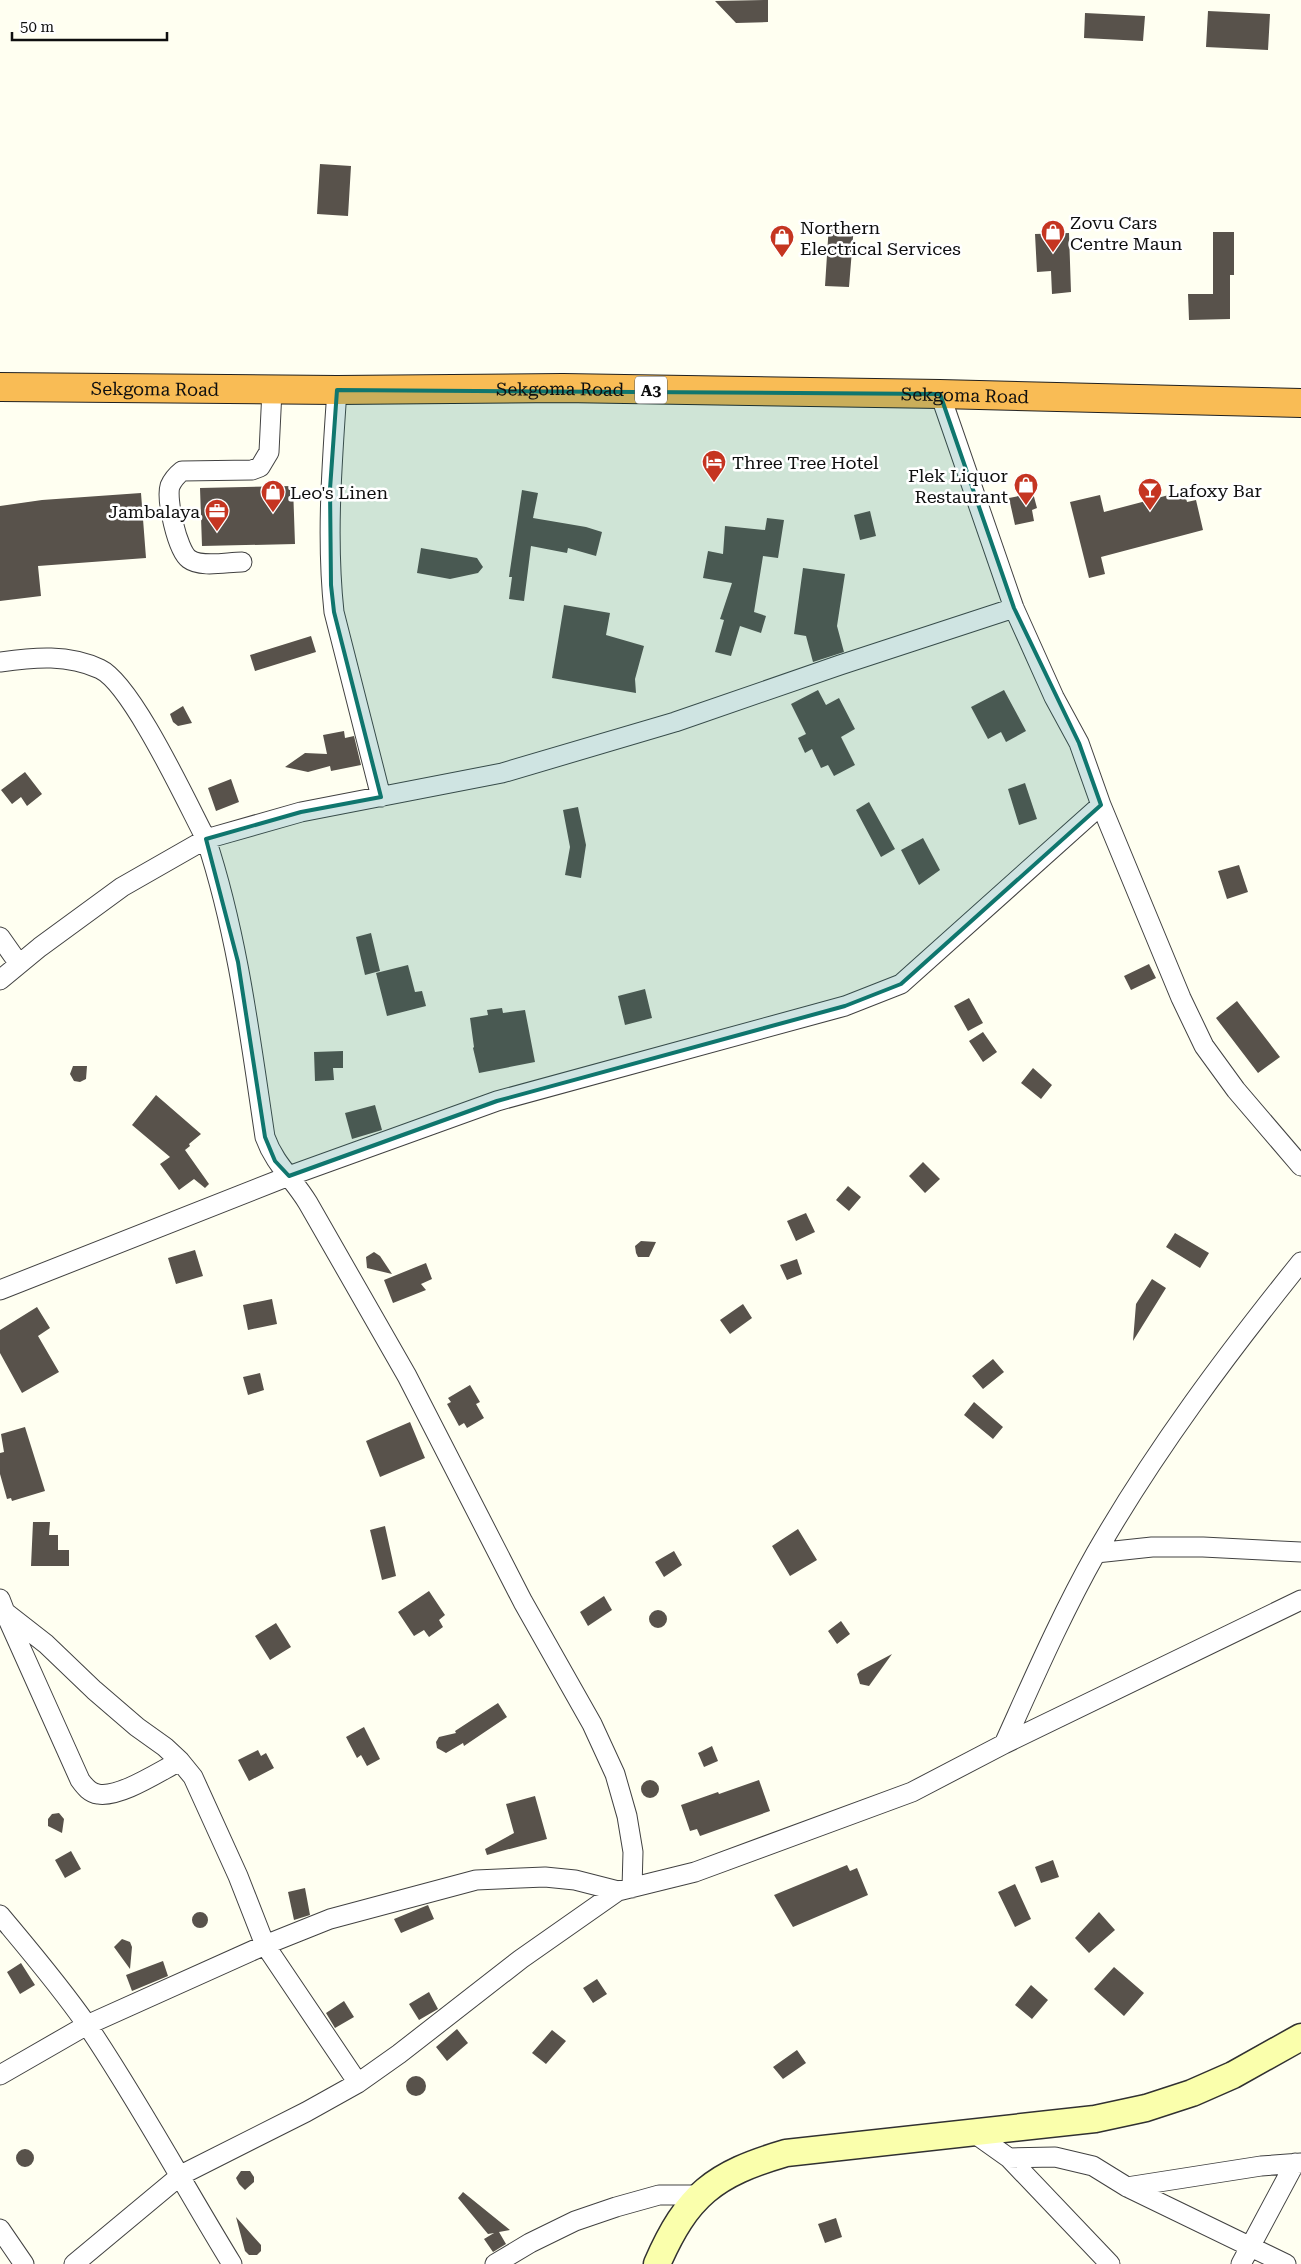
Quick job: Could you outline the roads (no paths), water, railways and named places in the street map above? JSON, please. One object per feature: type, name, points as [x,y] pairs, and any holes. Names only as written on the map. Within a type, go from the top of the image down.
[{"type":"highway","name":"Sekgoma Road","points":[[0,387],[272,390],[563,388],[940,394],[1301,403]]},
{"type":"street","points":[[242,562],[196,562],[188,558],[183,552],[174,526],[169,500],[170,487],[175,477],[182,471],[252,470],[260,467],[269,452],[272,390]]},
{"type":"street","points":[[337,390],[330,490],[332,594],[334,612],[381,797]]},
{"type":"street","points":[[940,394],[1014,608],[1054,697],[1079,743],[1101,805],[1181,998],[1204,1046],[1236,1090],[1301,1166]]},
{"type":"street","points":[[0,980],[122,888],[206,839],[302,812],[502,773],[675,722],[1014,608]]},
{"type":"street","points":[[0,662],[35,657],[64,659],[73,660],[102,670],[123,689],[142,720],[206,839],[216,868],[238,962],[265,1137],[275,1161],[289,1176],[308,1203],[407,1376],[523,1602],[592,1724],[615,1774],[627,1816],[633,1852],[625,1889]]},
{"type":"street","points":[[0,1290],[289,1176],[497,1101],[845,1006],[901,984],[1101,805]]},
{"type":"street","points":[[0,937],[19,964]]},
{"type":"street","points":[[1004,1744],[1050,1642],[1096,1553],[1161,1449],[1250,1325],[1301,1262]]},
{"type":"street","points":[[1096,1553],[1152,1547],[1203,1547],[1301,1552]]},
{"type":"street","points":[[74,2264],[181,2175],[306,2112],[358,2083],[399,2054],[521,1959],[625,1889],[695,1872],[912,1792],[1004,1744],[1301,1600]]},
{"type":"street","points":[[2,1605],[94,1690],[180,1761],[192,1777],[238,1876],[265,1945],[358,2083]]},
{"type":"street","points":[[2,1605],[80,1780],[87,1789],[97,1794],[108,1794],[136,1784],[180,1761]]},
{"type":"street","points":[[0,2075],[87,2025],[265,1945],[330,1919],[476,1880],[545,1876],[625,1889]]},
{"type":"street","points":[[0,1915],[49,1974],[87,2025],[181,2175],[232,2264]]},
{"type":"street","points":[[657,2264],[667,2241],[685,2211],[699,2195],[725,2177],[749,2166],[786,2154],[1095,2118],[1146,2108],[1192,2093],[1234,2075],[1301,2037]]},
{"type":"street","points":[[971,2131],[1009,2158],[1110,2264]]},
{"type":"street","points":[[1009,2158],[1054,2157],[1093,2166],[1127,2187],[1286,2264]]},
{"type":"street","points":[[1127,2187],[1261,2166],[1298,2164]]},
{"type":"street","points":[[1240,2264],[1248,2246],[1298,2164]]},
{"type":"street","points":[[497,2264],[530,2243],[575,2221],[659,2195],[699,2195]]},
{"type":"street","points":[[0,2229],[24,2264]]},
{"type":"place","name":"Zovu Cars Centre Maun","points":[[1053,253]]},
{"type":"place","name":"Northern Electrical Services","points":[[782,258]]},
{"type":"place","name":"Three Tree Hotel","points":[[714,483]]},
{"type":"place","name":"Flek Liquor Restaurant","points":[[1026,506]]},
{"type":"place","name":"Lafoxy Bar","points":[[1150,511]]},
{"type":"place","name":"Leo's Linen","points":[[273,513]]},
{"type":"place","name":"Jambalaya","points":[[217,532]]}]
